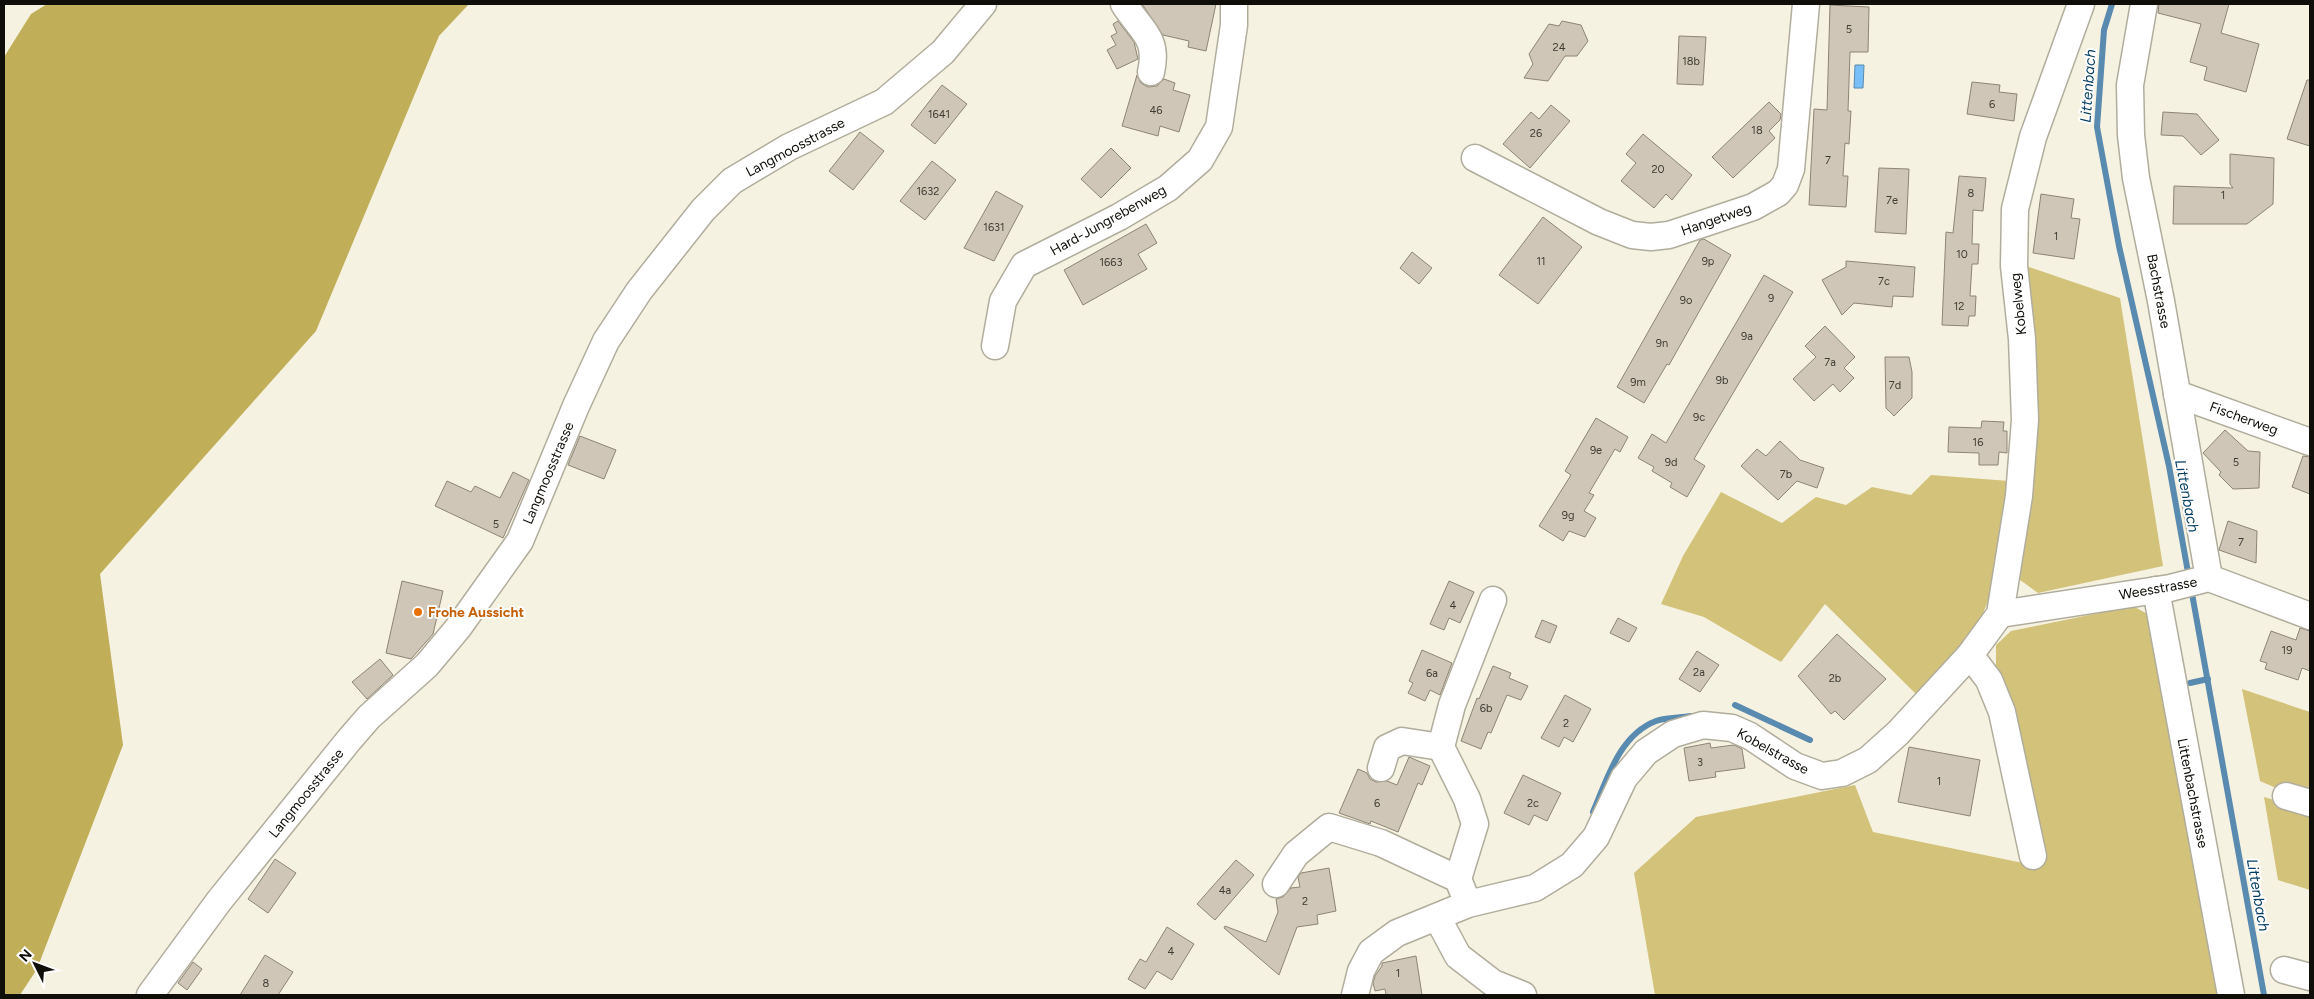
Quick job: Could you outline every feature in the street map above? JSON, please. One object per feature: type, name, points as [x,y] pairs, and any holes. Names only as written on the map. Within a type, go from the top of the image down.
[{"type":"street","name":"Langmoosstrasse","points":[[150,995],[219,900],[349,740],[369,717],[427,664],[458,628],[520,541],[576,406],[606,341],[639,291],[703,210],[732,181],[781,152],[884,102],[944,52],[983,4]]},
{"type":"street","points":[[1124,4],[1138,20],[1152,45],[1154,57],[1151,72]]},
{"type":"street","name":"Hard-Jungrebenweg","points":[[995,346],[1003,301],[1024,265],[1119,217],[1168,188],[1200,160],[1219,127],[1234,25],[1234,4]]},
{"type":"street","name":"Hangetweg","points":[[1475,158],[1599,222],[1632,235],[1650,237],[1670,235],[1753,207],[1778,193],[1785,186],[1791,169],[1806,4]]},
{"type":"street","name":"Kobelweg","points":[[2000,614],[2018,496],[2025,420],[2022,338],[2014,266],[2014,209],[2033,136],[2081,4]]},
{"type":"street","name":"Bachstrasse","points":[[2144,4],[2130,85],[2131,135],[2136,178],[2162,301],[2206,579]]},
{"type":"street","name":"Fischerweg","points":[[2177,394],[2310,442]]},
{"type":"street","name":"Weesstrasse","points":[[2000,614],[2163,589],[2206,579],[2310,616]]},
{"type":"street","name":"Littenbachstrasse","points":[[2163,589],[2231,995]]},
{"type":"street","points":[[1468,904],[1458,880],[1475,824],[1467,799],[1441,747],[1452,705],[1493,600]]},
{"type":"street","name":"Kobelstrasse","points":[[1355,995],[1361,971],[1371,952],[1397,933],[1468,904],[1535,888],[1572,865],[1596,837],[1624,778],[1646,752],[1673,734],[1703,725],[1732,728],[1750,736],[1796,766],[1822,776],[1842,772],[1868,760],[1898,733],[1970,655],[2000,614]]},
{"type":"street","points":[[1970,655],[1989,680],[2002,712],[2033,856]]},
{"type":"street","points":[[1381,768],[1387,748],[1402,741],[1441,747]]},
{"type":"street","points":[[1276,884],[1296,854],[1330,827],[1381,843],[1458,880]]},
{"type":"street","points":[[1437,917],[1458,956],[1493,983],[1523,995]]},
{"type":"street","points":[[2284,970],[2310,977]]},
{"type":"shaded area","points":[[47,4],[469,4],[439,36],[316,331],[100,574],[123,745],[37,969],[20,995],[4,995],[4,57],[31,14]]},
{"type":"shaded area","points":[[2026,266],[2120,298],[2163,566],[2038,593],[2020,580]]},
{"type":"shaded area","points":[[1931,475],[2009,481],[1994,587],[1975,632],[1918,696],[1825,604],[1781,662],[1704,617],[1661,604],[1683,556],[1721,492],[1782,523],[1816,497],[1846,505],[1872,487],[1911,495]]},
{"type":"shaded area","points":[[2133,606],[2153,617],[2223,995],[1655,995],[1634,873],[1696,817],[1855,785],[1873,832],[2023,863],[1996,674],[1996,645],[2011,631]]},
{"type":"shaded area","points":[[2242,689],[2310,712],[2310,796],[2308,802],[2260,781]]},
{"type":"shaded area","points":[[2264,797],[2310,811],[2310,890],[2278,880]]},
{"type":"water","points":[[1855,65],[1864,65],[1863,88],[1854,88]]},
{"type":"building","points":[[1142,4],[1216,4],[1206,51],[1188,47],[1189,41],[1163,35]]},
{"type":"building","points":[[2159,4],[2229,4],[2221,33],[2259,44],[2246,92],[2204,80],[2207,67],[2190,62],[2201,24],[2158,13]]},
{"type":"building","points":[[1830,5],[1869,7],[1868,52],[1850,52],[1848,111],[1851,111],[1849,144],[1845,143],[1843,176],[1848,176],[1846,207],[1809,205],[1814,109],[1827,110]]},
{"type":"building","points":[[1118,21],[1134,42],[1138,59],[1117,69],[1107,50],[1116,45],[1111,36],[1117,33],[1113,24]]},
{"type":"building","points":[[1562,21],[1581,25],[1588,41],[1577,56],[1565,56],[1548,81],[1524,78],[1533,64],[1529,54],[1549,24],[1559,26]]},
{"type":"building","points":[[1679,36],[1706,37],[1703,85],[1677,84]]},
{"type":"building","points":[[1137,75],[1141,83],[1148,87],[1157,86],[1164,79],[1175,83],[1173,90],[1190,95],[1179,132],[1160,126],[1158,136],[1122,126]]},
{"type":"building","points":[[2307,80],[2310,80],[2310,146],[2287,139]]},
{"type":"building","points":[[1972,82],[2000,85],[1999,92],[2017,94],[2014,121],[1967,114]]},
{"type":"building","points":[[942,85],[967,104],[935,144],[911,125]]},
{"type":"building","points":[[1769,102],[1781,114],[1780,120],[1769,131],[1775,138],[1733,178],[1712,157]]},
{"type":"building","points":[[1551,105],[1570,121],[1530,168],[1503,144],[1531,112],[1539,119]]},
{"type":"building","points":[[2163,112],[2197,114],[2219,140],[2201,155],[2183,136],[2161,135]]},
{"type":"building","points":[[860,132],[884,151],[853,190],[829,171]]},
{"type":"building","points":[[1643,134],[1692,175],[1672,200],[1666,194],[1654,208],[1621,181],[1636,163],[1626,154]]},
{"type":"building","points":[[1111,148],[1131,168],[1101,198],[1081,179]]},
{"type":"building","points":[[2230,154],[2274,158],[2273,204],[2247,224],[2173,224],[2174,186],[2233,188],[2230,184]]},
{"type":"building","points":[[932,161],[956,180],[925,220],[900,201]]},
{"type":"building","points":[[1879,168],[1909,169],[1906,234],[1875,232]]},
{"type":"building","points":[[1959,176],[1986,178],[1983,211],[1973,210],[1972,244],[1979,244],[1978,264],[1972,264],[1970,296],[1976,296],[1975,316],[1969,316],[1968,326],[1942,325],[1946,232],[1953,233]]},
{"type":"building","points":[[996,191],[1023,206],[994,261],[964,248]]},
{"type":"building","points":[[2041,194],[2074,199],[2071,218],[2080,219],[2074,259],[2033,253]]},
{"type":"building","points":[[1543,217],[1582,247],[1538,304],[1499,275]]},
{"type":"building","points":[[1146,224],[1157,243],[1138,254],[1147,269],[1083,305],[1064,270]]},
{"type":"building","points":[[1704,239],[1731,255],[1669,365],[1667,364],[1644,403],[1617,387],[1700,240]]},
{"type":"building","points":[[1412,252],[1432,268],[1419,284],[1400,268]]},
{"type":"building","points":[[1846,261],[1915,267],[1913,297],[1893,296],[1892,307],[1854,303],[1842,315],[1822,280],[1846,267]]},
{"type":"building","points":[[1764,275],[1793,292],[1694,459],[1705,466],[1687,497],[1670,487],[1672,483],[1652,471],[1654,467],[1638,458],[1652,434],[1666,443]]},
{"type":"building","points":[[1825,326],[1855,357],[1844,368],[1854,378],[1840,392],[1833,384],[1814,401],[1793,379],[1816,357],[1805,346]]},
{"type":"building","points":[[1885,357],[1909,357],[1912,372],[1912,398],[1894,416],[1886,408]]},
{"type":"building","points":[[1596,418],[1628,437],[1620,452],[1615,449],[1589,493],[1594,495],[1584,511],[1596,518],[1585,537],[1569,531],[1563,541],[1539,526],[1571,475],[1565,471]]},
{"type":"building","points":[[1982,421],[2004,422],[2003,431],[2007,431],[2007,453],[1999,452],[1998,465],[1979,465],[1979,453],[1948,452],[1949,427],[1981,428]]},
{"type":"building","points":[[2225,430],[2248,451],[2260,452],[2259,488],[2233,489],[2219,475],[2221,472],[2203,453]]},
{"type":"building","points":[[580,436],[616,450],[604,479],[568,465]]},
{"type":"building","points":[[1780,441],[1800,460],[1824,468],[1817,488],[1797,481],[1778,500],[1741,466],[1757,449],[1766,456]]},
{"type":"building","points":[[2303,456],[2310,457],[2310,494],[2292,487]]},
{"type":"building","points":[[513,472],[529,480],[503,538],[435,506],[447,481],[471,492],[475,486],[500,498]]},
{"type":"building","points":[[2228,521],[2257,531],[2256,563],[2219,550]]},
{"type":"building","points":[[402,581],[443,591],[433,634],[411,659],[386,653]]},
{"type":"building","points":[[1449,581],[1474,592],[1460,623],[1449,618],[1444,630],[1430,624]]},
{"type":"building","points":[[1618,618],[1637,628],[1629,642],[1610,633]]},
{"type":"building","points":[[1542,620],[1557,626],[1550,643],[1535,637]]},
{"type":"building","points":[[2300,628],[2310,631],[2310,671],[2302,668],[2298,680],[2265,669],[2267,663],[2260,661],[2271,631],[2296,640]]},
{"type":"building","points":[[1837,634],[1886,679],[1844,720],[1835,711],[1831,714],[1798,676]]},
{"type":"building","points":[[1422,650],[1452,663],[1440,695],[1430,690],[1425,701],[1408,693],[1413,683],[1409,681]]},
{"type":"building","points":[[1697,651],[1719,665],[1700,692],[1679,679]]},
{"type":"building","points":[[380,659],[393,675],[367,699],[352,682]]},
{"type":"building","points":[[1493,666],[1511,673],[1509,678],[1528,686],[1521,700],[1507,695],[1491,733],[1488,732],[1481,749],[1461,741],[1477,698],[1479,699]]},
{"type":"building","points":[[1565,695],[1591,709],[1573,742],[1564,737],[1559,747],[1541,738]]},
{"type":"building","points":[[1710,743],[1711,748],[1734,745],[1742,749],[1745,768],[1715,772],[1716,777],[1689,781],[1684,748]]},
{"type":"building","points":[[1909,747],[1980,760],[1970,816],[1898,802]]},
{"type":"building","points":[[1409,757],[1430,766],[1422,785],[1418,783],[1398,832],[1371,821],[1370,824],[1339,813],[1358,769],[1367,773],[1370,779],[1376,782],[1387,781],[1397,785]]},
{"type":"building","points":[[1523,775],[1561,793],[1547,821],[1534,815],[1529,825],[1504,813]]},
{"type":"building","points":[[275,859],[296,873],[268,913],[248,899]]},
{"type":"building","points":[[1236,860],[1254,875],[1215,920],[1197,904]]},
{"type":"building","points":[[1329,868],[1336,911],[1317,915],[1318,924],[1297,927],[1279,975],[1224,928],[1225,926],[1266,942],[1278,912],[1276,899],[1283,897],[1291,888],[1300,887],[1298,877],[1301,873]]},
{"type":"building","points":[[1167,927],[1194,944],[1172,980],[1157,971],[1145,989],[1128,979],[1140,959],[1146,962]]},
{"type":"building","points":[[265,955],[293,972],[278,995],[240,995]]},
{"type":"building","points":[[1416,956],[1422,995],[1386,995],[1385,989],[1375,991],[1373,983],[1382,963]]},
{"type":"building","points":[[193,962],[202,969],[187,990],[178,983]]},
{"type":"waterway","name":"Littenbach","points":[[2112,4],[2104,30],[2097,127],[2119,246],[2169,466],[2189,578]]},
{"type":"waterway","name":"Littenbach","points":[[2191,588],[2264,995]]},
{"type":"waterway","points":[[2190,683],[2208,679]]},
{"type":"waterway","points":[[1735,705],[1810,740]]},
{"type":"waterway","points":[[1593,812],[1609,773],[1623,748],[1633,737],[1643,728],[1656,721],[1691,716]]},
{"type":"place","name":"Frohe Aussicht","points":[[418,612]]}]
